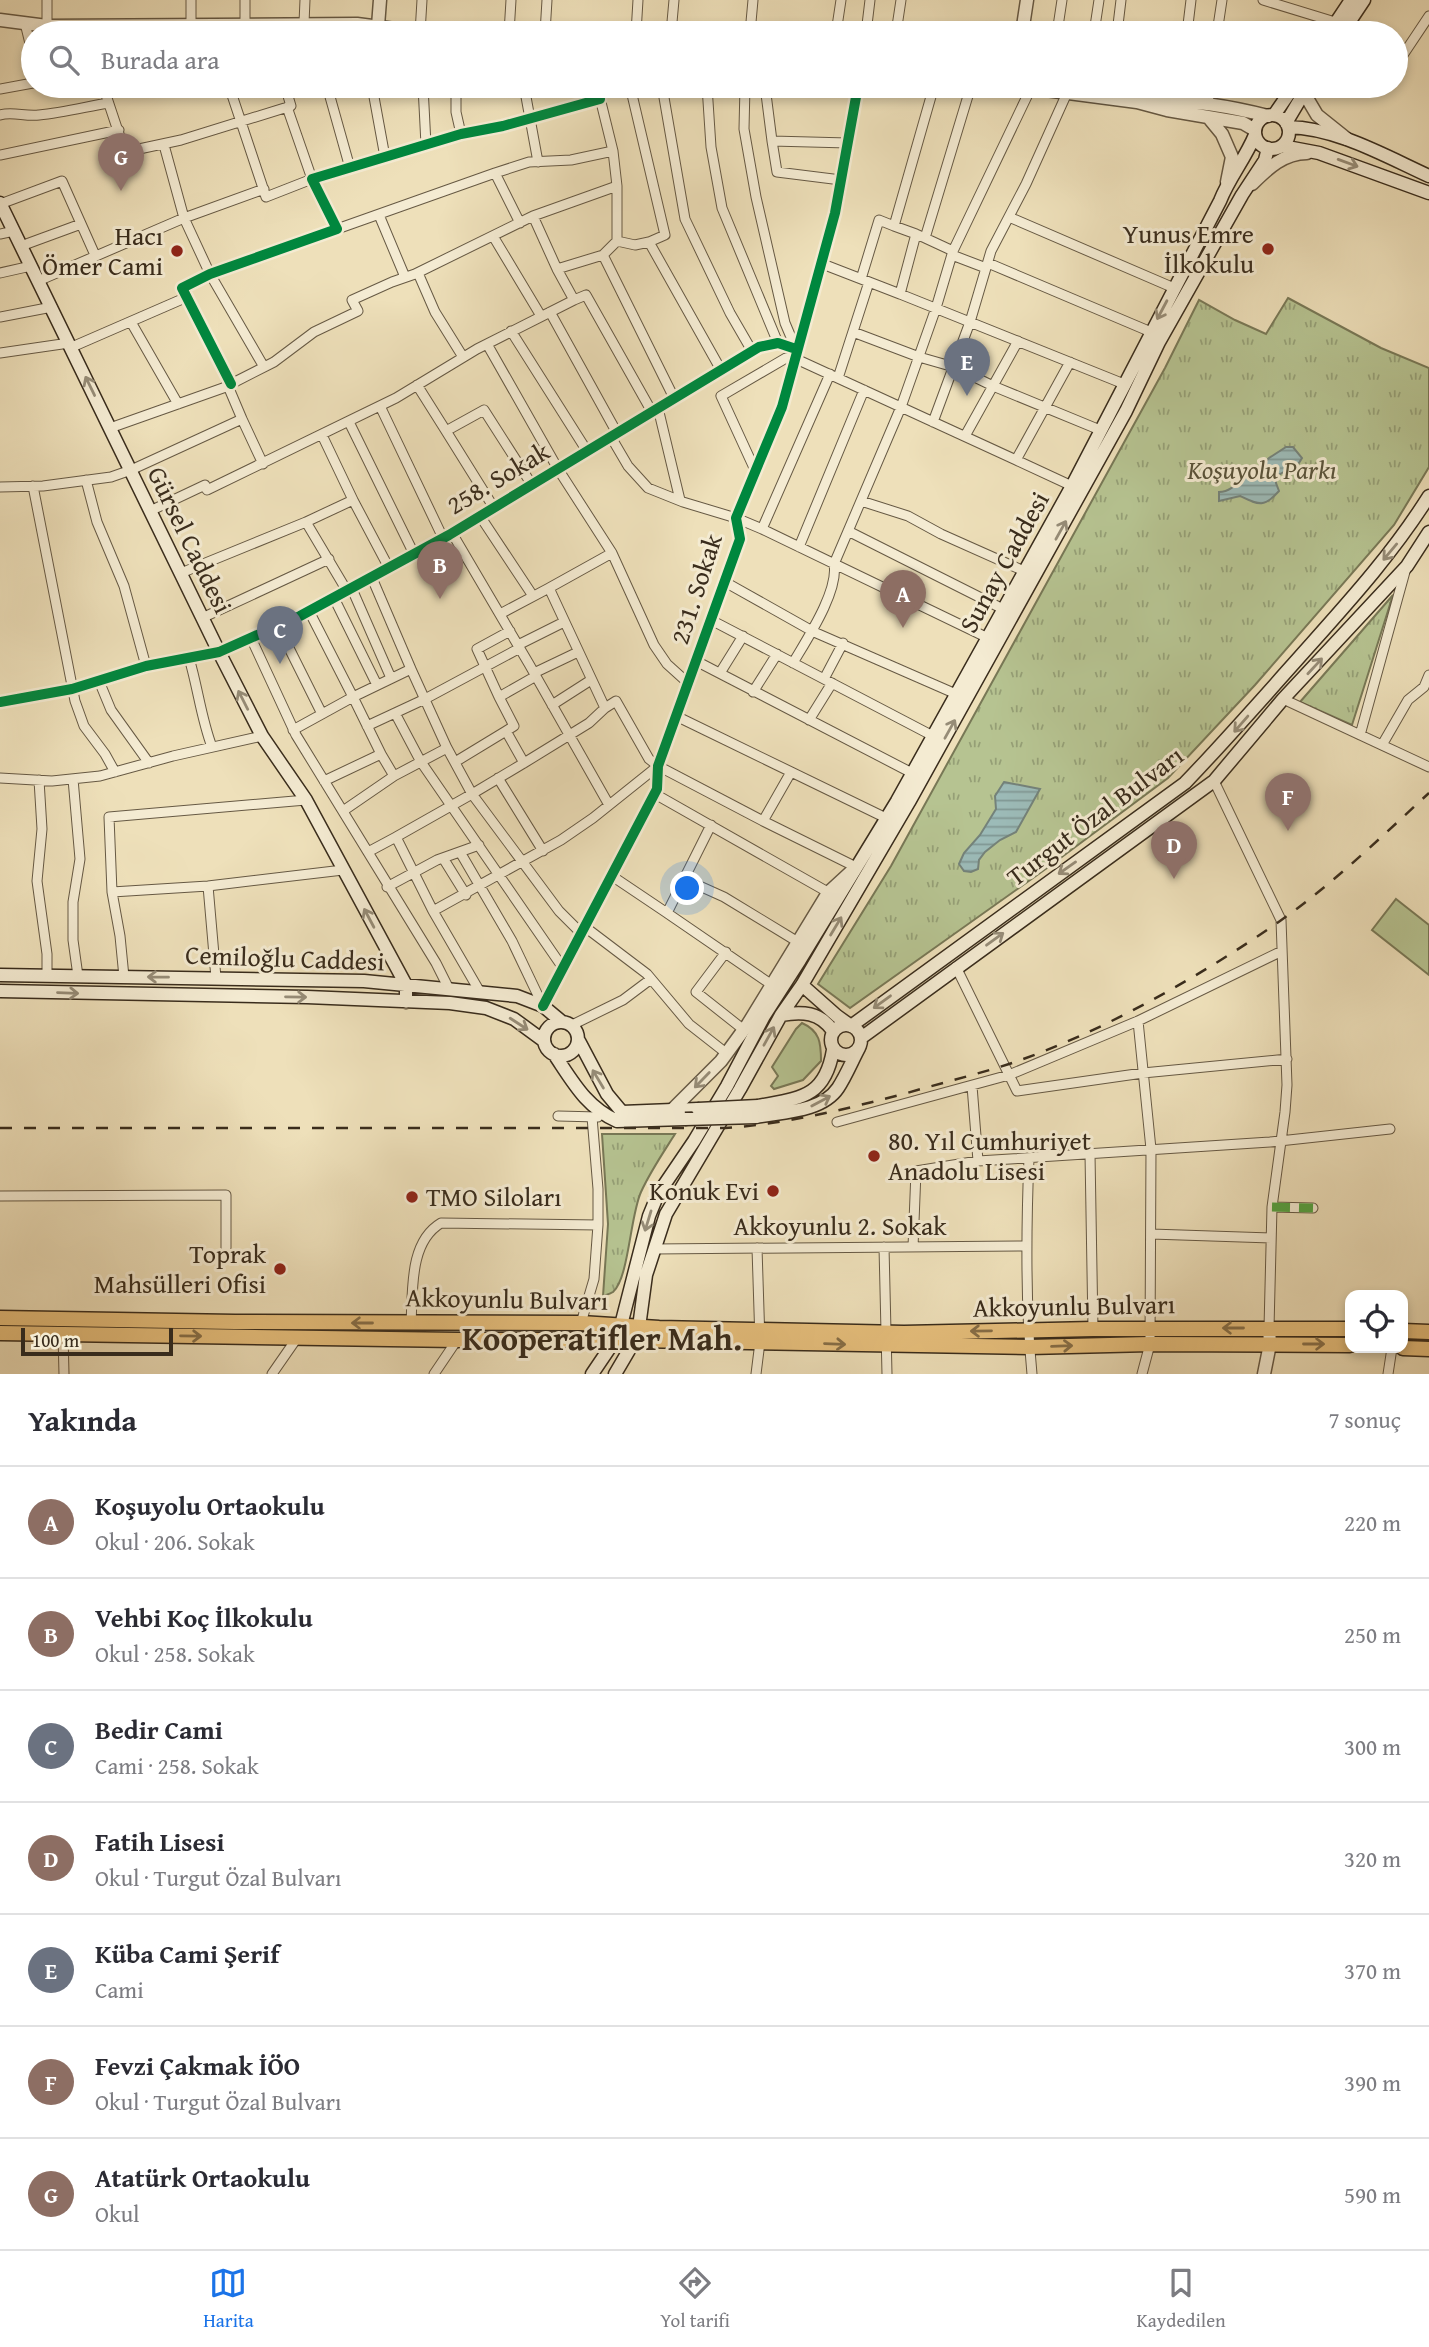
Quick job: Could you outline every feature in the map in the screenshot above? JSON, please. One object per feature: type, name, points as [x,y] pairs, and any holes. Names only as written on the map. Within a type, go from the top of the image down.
[{"type":"main road","points":[[378,21],[380,0]]},
{"type":"main road","points":[[1024,21],[1027,0]]},
{"type":"main road","points":[[1340,21],[1351,0]]},
{"type":"main road","points":[[1344,21],[1364,0]]},
{"type":"main road","points":[[0,20],[21,23]]},
{"type":"main road","points":[[1126,98],[1137,102],[1208,111],[1233,107],[1271,115],[1287,125],[1347,139],[1429,176]]},
{"type":"main road","points":[[1227,183],[1248,153],[1259,121],[1271,115],[1291,98]]},
{"type":"main road","points":[[1282,146],[1288,138],[1287,125],[1298,98]]},
{"type":"main road","points":[[1308,98],[1317,115],[1347,139]]},
{"type":"main road","points":[[1137,102],[1178,101],[1243,123],[1255,133],[1260,144],[1268,148],[1282,146],[1319,153],[1429,193]]},
{"type":"main road","name":"Sunay Caddesi","points":[[592,1374],[615,1340],[621,1325],[649,1216],[658,1194],[727,1086],[833,895],[856,867],[933,736],[1072,486],[1220,201],[1233,157],[1208,111]]},
{"type":"main road","points":[[1242,195],[1265,160],[1268,148]]},
{"type":"main road","points":[[1242,195],[1278,161],[1296,153],[1319,153]]},
{"type":"main road","name":"Sunay Caddesi","points":[[637,1333],[646,1275],[666,1214],[909,802],[1041,567],[1126,411],[1159,342],[1242,195]]},
{"type":"main road","name":"Gürsel Caddesi","points":[[0,204],[219,652],[262,736],[306,800],[406,985],[406,1002]]},
{"type":"main road","name":"Turgut Özal Bulvarı","points":[[851,1026],[1185,783],[1359,590],[1405,534],[1429,496]]},
{"type":"main road","name":"Turgut Özal Bulvarı","points":[[860,1043],[956,967],[1214,781],[1283,699],[1407,566],[1429,532]]},
{"type":"main road","points":[[673,1109],[721,1061],[744,1030],[798,942],[833,895]]},
{"type":"main road","name":"Cemiloğlu Caddesi","points":[[0,975],[364,981],[517,996],[542,1006],[566,1023]]},
{"type":"main road","points":[[802,985],[836,1016],[858,1030],[860,1043],[856,1052],[847,1056],[833,1050]]},
{"type":"main road","name":"Cemiloğlu Caddesi","points":[[0,991],[307,997],[450,1003],[486,1008],[514,1019],[544,1041]]},
{"type":"main road","points":[[781,1015],[809,1013],[827,1023],[833,1031]]},
{"type":"main road","points":[[851,1026],[841,1025],[833,1031],[830,1040],[833,1050],[830,1067],[822,1083],[811,1092],[757,1112],[673,1109],[616,1115],[597,1111],[544,1041],[546,1030],[555,1022],[566,1023],[578,1032],[579,1041],[616,1115],[617,1121],[685,1119],[810,1107],[829,1098],[838,1089],[860,1043]]},
{"type":"main road","points":[[554,1054],[570,1054],[579,1041]]},
{"type":"main road","name":"Akkoyunlu Bulvarı","points":[[0,1318],[581,1323],[621,1325],[637,1333]]},
{"type":"main road","points":[[1264,1374],[1270,1344],[1269,1328]]},
{"type":"main road","name":"Akkoyunlu Bulvarı","points":[[0,1334],[615,1340],[637,1333],[886,1339],[1029,1347],[1269,1328],[1345,1329]]},
{"type":"main road","name":"Akkoyunlu Bulvarı","points":[[886,1339],[1028,1330],[1093,1329],[1150,1336],[1270,1344],[1345,1345]]},
{"type":"main road","points":[[1408,1331],[1429,1332]]},
{"type":"main road","points":[[615,1374],[637,1333]]},
{"type":"main road","points":[[1408,1348],[1429,1349]]},
{"type":"street","points":[[47,0],[47,21]]},
{"type":"street","points":[[191,0],[191,21]]},
{"type":"street","points":[[245,0],[245,21]]},
{"type":"street","points":[[305,0],[308,21]]},
{"type":"street","points":[[421,21],[422,0]]},
{"type":"street","points":[[510,21],[511,0]]},
{"type":"street","points":[[546,21],[547,0]]},
{"type":"street","points":[[637,21],[638,0]]},
{"type":"street","points":[[672,21],[674,0]]},
{"type":"street","points":[[751,21],[753,0]]},
{"type":"street","points":[[838,21],[841,0]]},
{"type":"street","points":[[867,21],[870,0]]},
{"type":"street","points":[[898,21],[901,0]]},
{"type":"street","points":[[1059,21],[1062,0]]},
{"type":"street","points":[[1096,21],[1099,0]]},
{"type":"street","points":[[1118,21],[1121,0]]},
{"type":"street","points":[[1188,21],[1191,0]]},
{"type":"street","points":[[1219,21],[1222,0]]},
{"type":"street","points":[[1263,0],[1313,21]]},
{"type":"street","points":[[1408,48],[1429,16]]},
{"type":"street","points":[[0,89],[21,85]]},
{"type":"street","points":[[107,98],[125,152],[164,145],[241,123],[291,106],[289,98]]},
{"type":"street","points":[[233,98],[266,197],[312,179],[461,134],[600,99],[613,151],[617,186],[617,241],[603,255],[557,269]]},
{"type":"street","points":[[330,98],[350,168]]},
{"type":"street","points":[[374,98],[385,158]]},
{"type":"street","points":[[424,98],[426,145]]},
{"type":"street","points":[[456,98],[461,134]]},
{"type":"street","points":[[526,98],[538,162]]},
{"type":"street","points":[[617,241],[635,245],[665,235],[633,98]]},
{"type":"street","points":[[664,98],[685,219],[730,313],[752,351]]},
{"type":"street","points":[[708,98],[711,147],[722,208],[778,343],[834,376],[1072,486]]},
{"type":"street","points":[[745,98],[744,129],[756,197],[785,323],[795,354]]},
{"type":"street","points":[[767,98],[776,172],[841,180]]},
{"type":"street","name":"231. Sokak","points":[[542,1006],[657,789],[658,766],[740,539],[736,517],[782,407],[835,214],[856,98]]},
{"type":"street","points":[[894,226],[930,98]]},
{"type":"street","points":[[900,294],[967,98]]},
{"type":"street","points":[[793,663],[830,592],[834,564],[901,407],[953,253],[1026,98]]},
{"type":"street","points":[[933,422],[970,322],[991,251],[1065,98]]},
{"type":"street","points":[[1208,111],[1209,98]]},
{"type":"street","points":[[0,115],[9,112],[19,116],[40,115],[108,103]]},
{"type":"street","points":[[287,107],[312,179],[337,229]]},
{"type":"street","points":[[0,155],[119,130]]},
{"type":"street","points":[[772,141],[848,143]]},
{"type":"street","points":[[164,145],[184,218],[210,274],[264,367]]},
{"type":"street","points":[[263,464],[229,385],[182,288],[210,274],[529,162],[571,160],[613,151]]},
{"type":"street","points":[[495,173],[520,223]]},
{"type":"street","points":[[0,204],[62,181],[95,255]]},
{"type":"street","points":[[110,428],[229,385],[274,362],[314,332],[358,311],[352,300],[418,273],[533,216],[617,186]]},
{"type":"street","points":[[38,281],[184,218],[264,189]]},
{"type":"street","points":[[379,215],[405,277]]},
{"type":"street","points":[[533,216],[573,300]]},
{"type":"street","points":[[1009,217],[1174,288]]},
{"type":"street","points":[[762,530],[853,332],[879,220],[921,236],[953,253],[1151,331]]},
{"type":"street","points":[[21,246],[81,224]]},
{"type":"street","points":[[0,234],[14,231]]},
{"type":"street","points":[[493,236],[546,314],[614,435],[628,466],[648,488],[736,517],[988,638]]},
{"type":"street","points":[[649,242],[721,370]]},
{"type":"street","points":[[603,255],[674,398]]},
{"type":"street","points":[[820,263],[1124,384]]},
{"type":"street","points":[[0,273],[31,266]]},
{"type":"street","points":[[418,273],[435,312],[463,357]]},
{"type":"street","points":[[150,510],[205,485],[207,491],[349,422],[486,344],[586,295],[655,410],[680,500]]},
{"type":"street","points":[[0,353],[71,345],[187,298]]},
{"type":"street","points":[[0,317],[52,307]]},
{"type":"street","points":[[131,322],[178,404]]},
{"type":"street","points":[[511,331],[587,451]]},
{"type":"street","points":[[853,332],[954,367],[993,387],[1100,430]]},
{"type":"street","points":[[965,436],[1018,341]]},
{"type":"street","name":"258. Sokak","points":[[0,702],[72,689],[146,666],[219,652],[278,626],[448,536],[759,347],[778,343]]},
{"type":"street","points":[[486,344],[558,469],[612,554],[654,645],[667,664],[688,683]]},
{"type":"street","points":[[755,470],[722,397],[795,354]]},
{"type":"street","points":[[1016,460],[1070,362]]},
{"type":"street","points":[[417,385],[494,508]]},
{"type":"street","points":[[799,547],[864,390]]},
{"type":"street","points":[[380,406],[448,536],[500,614],[609,805]]},
{"type":"street","points":[[446,431],[484,410],[532,485]]},
{"type":"street","points":[[0,488],[111,477],[242,419]]},
{"type":"street","points":[[349,422],[414,554]]},
{"type":"street","points":[[322,435],[389,568]]},
{"type":"street","points":[[86,480],[97,522],[124,586],[146,666]]},
{"type":"street","points":[[33,486],[72,689],[84,726],[115,772]]},
{"type":"street","points":[[181,573],[353,500]]},
{"type":"street","points":[[861,501],[908,516],[941,534],[1024,571]]},
{"type":"street","points":[[480,516],[533,596]]},
{"type":"street","points":[[306,522],[350,590],[391,678]]},
{"type":"street","points":[[848,531],[1003,609]]},
{"type":"street","points":[[500,614],[612,554]]},
{"type":"street","points":[[202,618],[329,559]]},
{"type":"street","points":[[1360,735],[1407,566]]},
{"type":"street","points":[[372,578],[447,748],[472,794],[522,863],[559,911],[651,979],[689,1024],[726,1053]]},
{"type":"street","points":[[725,582],[811,631],[956,694]]},
{"type":"street","points":[[548,588],[605,708]]},
{"type":"street","points":[[334,598],[377,685]]},
{"type":"street","points":[[309,611],[394,776]]},
{"type":"street","points":[[711,620],[933,736]]},
{"type":"street","points":[[367,726],[486,667],[565,622]]},
{"type":"street","points":[[278,626],[322,714]]},
{"type":"street","points":[[455,762],[514,726],[477,649],[510,631]]},
{"type":"street","points":[[720,673],[743,636]]},
{"type":"street","points":[[251,638],[293,730],[436,963],[449,989]]},
{"type":"street","points":[[809,720],[843,643]]},
{"type":"street","points":[[499,697],[535,674],[578,652]]},
{"type":"street","points":[[753,692],[777,654]]},
{"type":"street","points":[[190,658],[203,721],[212,747]]},
{"type":"street","points":[[696,662],[912,773]]},
{"type":"street","points":[[293,730],[411,669]]},
{"type":"street","points":[[1381,745],[1408,700],[1424,687],[1429,675]]},
{"type":"street","points":[[552,705],[591,680]]},
{"type":"street","points":[[99,681],[111,710],[149,762]]},
{"type":"street","points":[[1283,699],[1429,767]]},
{"type":"street","points":[[368,852],[524,763],[589,723],[616,701],[649,759],[658,766],[856,867]]},
{"type":"street","points":[[395,713],[421,762],[563,968]]},
{"type":"street","points":[[676,716],[886,818]]},
{"type":"street","points":[[506,731],[524,763]]},
{"type":"street","points":[[0,778],[73,779],[115,772],[262,736]]},
{"type":"street","points":[[343,811],[394,776],[447,748]]},
{"type":"street","points":[[324,781],[381,754]]},
{"type":"street","points":[[433,911],[543,851],[593,818],[658,766]]},
{"type":"street","points":[[763,821],[791,772]]},
{"type":"street","points":[[498,778],[543,851]]},
{"type":"street","points":[[73,779],[80,859],[73,902],[73,940],[78,976]]},
{"type":"street","points":[[38,780],[42,829],[37,881],[47,954],[47,975]]},
{"type":"street","points":[[1214,781],[1281,920],[1287,1059],[1285,1112],[1272,1207],[1269,1328]]},
{"type":"street","points":[[655,794],[833,895]]},
{"type":"street","points":[[124,976],[112,892],[109,817],[306,800]]},
{"type":"street","points":[[667,913],[711,825]]},
{"type":"street","points":[[396,837],[433,911],[480,992]]},
{"type":"street","points":[[387,887],[443,858],[479,845]]},
{"type":"street","points":[[460,852],[512,941],[542,1006]]},
{"type":"street","points":[[443,858],[466,895]]},
{"type":"street","points":[[112,892],[208,887],[343,870]]},
{"type":"street","points":[[612,876],[772,985]]},
{"type":"street","points":[[684,879],[724,897],[798,942]]},
{"type":"street","points":[[208,887],[216,978]]},
{"type":"street","points":[[837,1122],[1009,1075],[1138,1021],[1282,951]]},
{"type":"street","points":[[726,952],[696,992],[744,1030]]},
{"type":"street","points":[[956,967],[1017,1091],[1143,1073],[1287,1059]]},
{"type":"street","points":[[566,1023],[623,1000],[651,979]]},
{"type":"street","points":[[1138,1021],[1151,1149],[1150,1336],[1142,1374]]},
{"type":"street","points":[[972,1086],[978,1161]]},
{"type":"street","points":[[558,1116],[616,1115]]},
{"type":"street","points":[[581,1323],[594,1279],[598,1225],[592,1117]]},
{"type":"street","points":[[913,1247],[916,1171],[978,1161],[1280,1140],[1390,1129]]},
{"type":"street","points":[[1090,1154],[1093,1329]]},
{"type":"street","points":[[1029,1158],[1026,1246],[1032,1374]]},
{"type":"street","points":[[0,1196],[226,1195],[226,1248]]},
{"type":"street","points":[[1272,1207],[1313,1208]]},
{"type":"street","points":[[411,1323],[415,1261],[430,1229],[441,1223],[598,1225]]},
{"type":"street","points":[[1150,1234],[1271,1238]]},
{"type":"street","name":"Akkoyunlu 2. Sokak","points":[[654,1249],[1026,1246]]},
{"type":"street","points":[[884,1247],[887,1374]]},
{"type":"street","points":[[756,1374],[760,1336],[757,1248]]},
{"type":"street","points":[[63,1334],[64,1374]]},
{"type":"street","points":[[272,1374],[297,1338]]},
{"type":"street","points":[[434,1374],[457,1340]]},
{"type":"street","points":[[1388,1374],[1391,1353]]},
{"type":"green space","name":"Koşuyolu Parkı","points":[[1288,298],[1381,348],[1429,368],[1429,467],[1394,525],[1255,685],[1168,778],[850,1008],[818,984],[891,866],[1165,368],[1199,300],[1266,334]]},
{"type":"green space","points":[[1393,595],[1352,725],[1300,702]]},
{"type":"green space","points":[[1396,899],[1429,925],[1429,975],[1372,930]]},
{"type":"green space","points":[[802,1023],[813,1030],[818,1038],[821,1061],[803,1080],[774,1089],[771,1086],[778,1076],[772,1067]]},
{"type":"green space","points":[[602,1134],[675,1134],[641,1192],[623,1274],[613,1292],[603,1296],[608,1224]]},
{"type":"water","points":[[1286,447],[1293,447],[1302,458],[1292,474],[1284,472],[1276,476],[1279,491],[1269,500],[1257,503],[1240,496],[1219,501],[1219,492],[1231,488],[1245,474],[1252,474]]},
{"type":"water","points":[[1004,782],[1040,789],[1016,832],[985,852],[979,860],[978,869],[964,871],[959,864],[996,809],[995,796]]},
{"type":"railway","points":[[0,1128],[725,1128],[771,1123],[839,1110],[1009,1064],[1079,1036],[1149,1002],[1280,921],[1357,859],[1429,793]]},
{"type":"marked path","points":[[1272,1207],[1313,1208]]},
{"type":"cycle path","points":[[543,1006],[657,789],[658,766],[740,539],[736,518],[782,407],[835,213],[856,98]]},
{"type":"cycle path","points":[[231,384],[182,288],[210,274],[337,229],[312,179],[461,134],[503,126],[600,99]]},
{"type":"cycle path","points":[[0,702],[72,689],[146,666],[219,652],[300,616],[449,535],[759,347],[778,343],[796,349]]},
{"type":"place","name":"Atatürk Ortaokulu","points":[[121,191]]},
{"type":"place","name":"Yunus Emre İlkokulu","points":[[1268,249]]},
{"type":"place","name":"Hacı Ömer Cami","points":[[177,251]]},
{"type":"place","name":"Küba Cami Şerif","points":[[967,396]]},
{"type":"place","name":"Vehbi Koç İlkokulu","points":[[440,599]]},
{"type":"place","name":"Koşuyolu Ortaokulu","points":[[903,628]]},
{"type":"place","name":"Bedir Cami","points":[[280,664]]},
{"type":"place","name":"Fevzi Çakmak İÖO","points":[[1288,831]]},
{"type":"place","name":"Fatih Lisesi","points":[[1174,879]]},
{"type":"place","name":"80. Yıl Cumhuriyet Anadolu Lisesi","points":[[874,1156]]},
{"type":"place","name":"Konuk Evi","points":[[773,1191]]},
{"type":"place","name":"TMO Siloları","points":[[412,1197]]},
{"type":"place","name":"Toprak Mahsülleri Ofisi","points":[[280,1269]]},
{"type":"district","name":"Kooperatifler Mah.","points":[[602,1338]]}]
